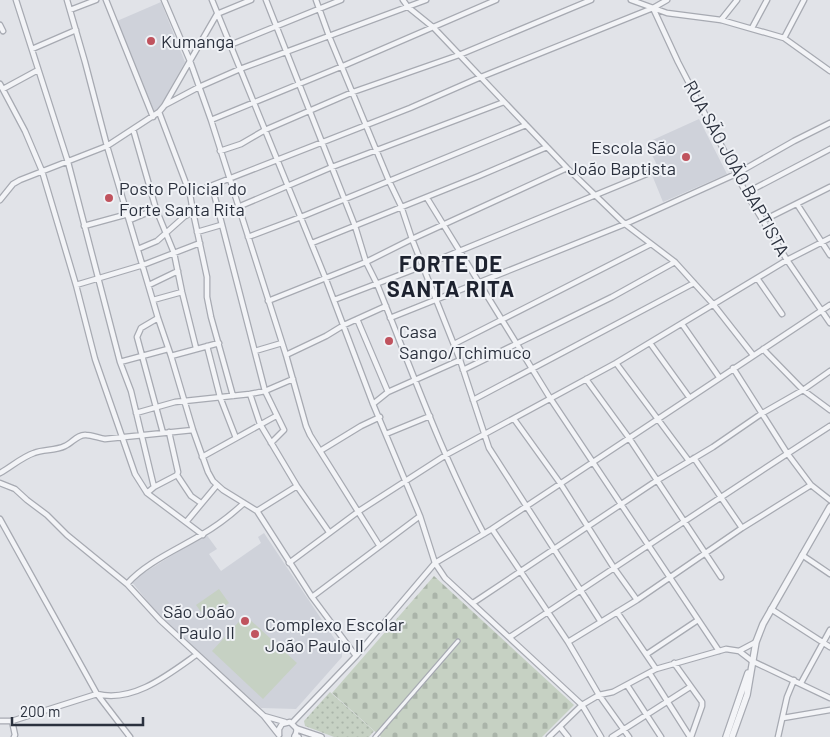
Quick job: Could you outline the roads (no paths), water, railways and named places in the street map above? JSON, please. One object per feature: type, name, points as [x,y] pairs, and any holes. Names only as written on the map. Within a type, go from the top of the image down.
[{"type":"street","points":[[16,0],[68,162],[120,362],[131,391],[154,487]]},
{"type":"street","points":[[67,0],[107,146],[158,318],[208,472],[217,485],[257,511],[312,597],[356,656]]},
{"type":"street","points":[[70,10],[96,0]]},
{"type":"street","points":[[106,0],[153,117]]},
{"type":"street","points":[[164,0],[190,61],[211,120],[286,355],[306,426],[379,545]]},
{"type":"street","points":[[212,0],[312,243],[374,404],[420,516],[435,563],[445,578],[582,705],[601,737]]},
{"type":"street","points":[[0,200],[14,184],[42,170],[68,162],[107,146],[153,117],[164,106],[217,14],[252,0]]},
{"type":"street","points":[[266,0],[345,199],[366,262],[377,284],[446,456],[484,534]]},
{"type":"street","points":[[316,0],[329,36],[401,206],[412,239],[460,360],[484,435],[496,461],[601,622]]},
{"type":"street","points":[[230,45],[341,0]]},
{"type":"street","points":[[403,0],[408,7],[434,28],[567,168],[625,224],[675,262],[713,304],[753,355]]},
{"type":"street","points":[[164,106],[199,87],[240,69],[426,0]]},
{"type":"street","points":[[211,120],[434,28],[496,0]]},
{"type":"street","points":[[220,151],[241,144],[265,130],[353,92],[460,55],[591,0]]},
{"type":"street","points":[[631,0],[674,14],[721,20],[784,38],[830,71]]},
{"type":"street","points":[[645,0],[647,6]]},
{"type":"street","points":[[190,194],[410,108],[481,77],[653,8],[667,0]]},
{"type":"street","points":[[721,20],[737,0]]},
{"type":"street","points":[[752,28],[767,0]]},
{"type":"street","points":[[784,38],[804,0]]},
{"type":"street","name":"RUA SÃO JOÃO BAPTISTA","points":[[653,8],[678,62],[746,192],[787,260],[830,323]]},
{"type":"street","points":[[0,25],[3,31]]},
{"type":"street","points":[[32,49],[76,30]]},
{"type":"street","points":[[38,70],[1,87],[26,131],[42,170],[76,285],[95,359],[122,437],[136,474],[147,493],[203,534]]},
{"type":"street","points":[[238,206],[332,167],[504,102]]},
{"type":"street","points":[[159,112],[190,194],[192,212],[207,277],[208,306],[233,396]]},
{"type":"street","points":[[390,318],[625,224],[736,174],[830,123]]},
{"type":"street","points":[[248,237],[526,125]]},
{"type":"street","points":[[133,129],[156,209],[174,253],[196,348]]},
{"type":"street","points":[[312,243],[401,206],[427,198],[547,147]]},
{"type":"street","points":[[746,192],[830,149]]},
{"type":"street","points":[[268,301],[366,262],[567,168]]},
{"type":"street","points":[[334,300],[423,266],[654,171]]},
{"type":"street","points":[[212,186],[265,391],[284,431],[271,443]]},
{"type":"street","points":[[764,220],[830,187]]},
{"type":"street","points":[[427,198],[550,398],[719,651]]},
{"type":"street","points":[[797,204],[830,255]]},
{"type":"street","points":[[130,220],[156,209]]},
{"type":"street","points":[[138,249],[157,241],[192,212]]},
{"type":"street","points":[[84,226],[128,214]]},
{"type":"street","points":[[197,232],[221,225]]},
{"type":"street","points":[[289,563],[359,511],[446,456],[650,343],[787,260],[830,238]]},
{"type":"street","points":[[76,285],[143,264],[200,243]]},
{"type":"street","points":[[454,344],[650,244]]},
{"type":"street","points":[[463,370],[612,297],[675,262]]},
{"type":"street","points":[[149,285],[178,271]]},
{"type":"street","points":[[757,278],[782,314]]},
{"type":"street","points":[[473,400],[533,370],[694,283]]},
{"type":"street","points":[[153,300],[182,292]]},
{"type":"street","points":[[292,723],[356,656],[435,563],[492,529],[732,368],[830,305]]},
{"type":"street","points":[[286,355],[386,306]]},
{"type":"street","points":[[158,318],[142,328],[138,333],[137,343],[156,409],[166,432],[178,470],[177,475],[191,496],[201,503]]},
{"type":"street","points":[[357,319],[388,392]]},
{"type":"street","points":[[682,324],[719,377]]},
{"type":"street","points":[[171,356],[219,343]]},
{"type":"street","points":[[255,351],[282,343]]},
{"type":"street","points":[[650,343],[689,397]]},
{"type":"street","points":[[207,346],[220,397],[236,438]]},
{"type":"street","points":[[120,362],[168,349]]},
{"type":"street","points":[[763,349],[803,390],[830,410]]},
{"type":"street","points":[[374,404],[388,392],[460,360]]},
{"type":"street","points":[[616,362],[657,418],[722,497],[742,528]]},
{"type":"street","points":[[732,368],[787,453],[811,485],[830,500]]},
{"type":"street","points":[[473,603],[656,481],[761,414],[803,390],[830,371]]},
{"type":"street","points":[[136,413],[184,401],[265,391],[293,379]]},
{"type":"street","points":[[586,379],[629,438],[721,577]]},
{"type":"street","points":[[250,394],[260,424],[297,486],[329,532]]},
{"type":"street","points":[[202,457],[276,416]]},
{"type":"street","points":[[320,451],[380,416]]},
{"type":"street","points":[[386,434],[430,416]]},
{"type":"street","points":[[514,419],[560,483],[614,568],[637,600]]},
{"type":"street","points":[[510,638],[582,591],[647,545],[830,426]]},
{"type":"street","points":[[0,473],[29,455],[55,450],[68,445],[82,435],[87,434],[93,438],[105,439],[193,430]]},
{"type":"street","points":[[147,493],[154,487],[177,475]]},
{"type":"street","points":[[0,483],[14,489],[47,515],[67,535],[127,584],[196,655],[264,716],[280,736]]},
{"type":"street","points":[[187,521],[217,485]]},
{"type":"street","points":[[568,642],[637,600],[742,528],[811,485]]},
{"type":"street","points":[[257,511],[297,486]]},
{"type":"street","points":[[127,584],[132,578],[162,557],[203,534],[233,514],[244,503]]},
{"type":"street","points":[[732,737],[747,694],[756,642],[771,609],[830,507]]},
{"type":"street","points":[[312,597],[420,516]]},
{"type":"street","points":[[0,519],[97,694],[130,737]]},
{"type":"street","points":[[492,529],[568,642],[599,695],[629,737]]},
{"type":"street","points":[[802,555],[830,574]]},
{"type":"street","points":[[771,609],[830,647]]},
{"type":"street","points":[[617,612],[656,669]]},
{"type":"street","points":[[647,654],[698,620]]},
{"type":"street","points":[[801,683],[830,630]]},
{"type":"street","points":[[375,737],[458,641]]},
{"type":"street","points":[[739,651],[756,642]]},
{"type":"street","points":[[549,737],[582,705],[599,695],[613,692],[650,674],[656,669],[726,649],[739,651],[752,661],[830,698]]},
{"type":"street","points":[[0,721],[12,721],[97,694],[110,697],[144,688],[160,680],[196,655]]},
{"type":"street","points":[[674,663],[702,704],[691,737]]},
{"type":"street","points":[[726,737],[751,669]]},
{"type":"street","points":[[650,674],[691,737]]},
{"type":"street","points":[[778,737],[787,698],[794,680]]},
{"type":"street","points":[[627,685],[661,737]]},
{"type":"street","points":[[612,737],[690,687]]},
{"type":"street","points":[[783,718],[830,710]]},
{"type":"street","points":[[264,716],[292,723],[297,729],[321,737]]},
{"type":"street","points":[[12,721],[14,737]]},
{"type":"street","points":[[280,736],[279,729],[285,722]]},
{"type":"street","points":[[560,727],[568,737]]},
{"type":"street","points":[[296,737],[297,729]]},
{"type":"place","name":"Kumanga","points":[[151,41]]},
{"type":"place","name":"Escola São João Baptista","points":[[686,157]]},
{"type":"place","name":"Posto Policial do Forte Santa Rita","points":[[109,198]]},
{"type":"place","name":"Casa Sango/Tchimuco","points":[[389,341]]},
{"type":"place","name":"São João Paulo II","points":[[245,621]]},
{"type":"place","name":"Complexo Escolar João Paulo II","points":[[255,634]]},
{"type":"district","name":"FORTE DE SANTA RITA","points":[[451,276]]}]
